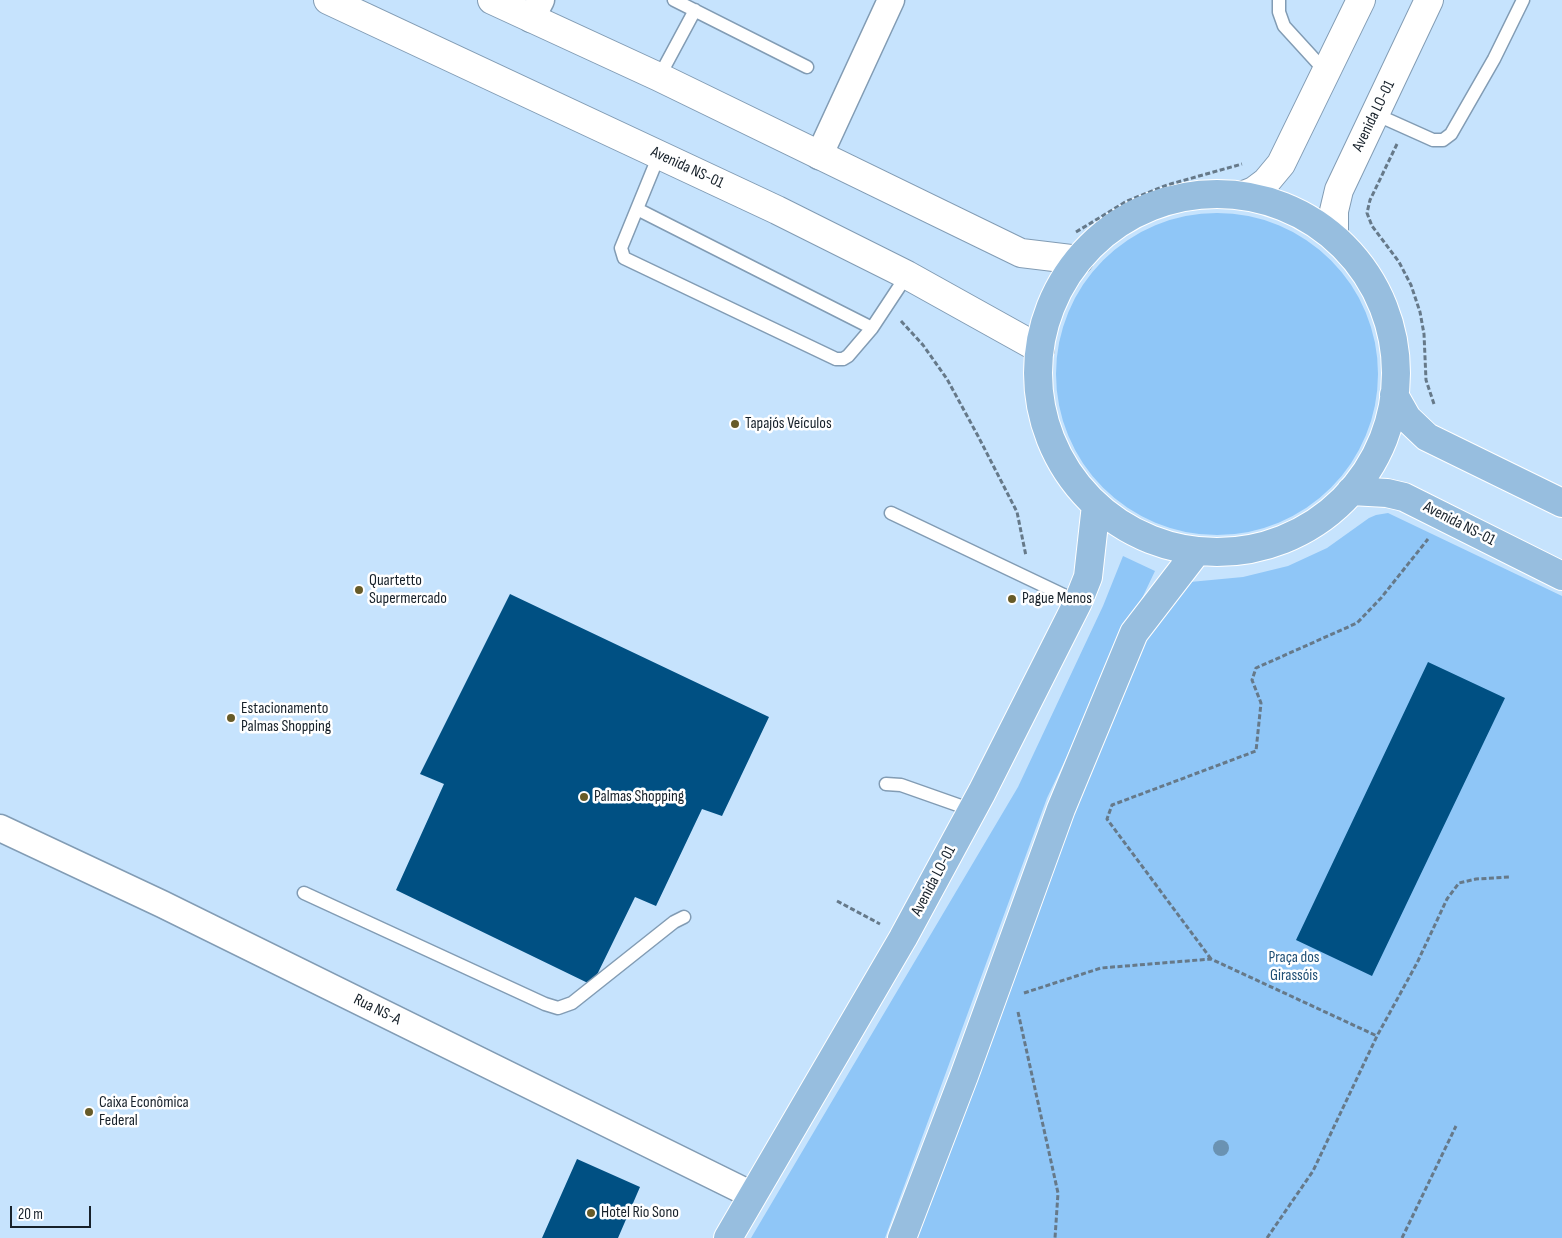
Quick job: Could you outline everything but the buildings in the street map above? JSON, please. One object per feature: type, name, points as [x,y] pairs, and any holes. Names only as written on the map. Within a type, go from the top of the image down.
[{"type":"main road","points":[[1204,194],[1244,195],[1273,202],[1314,221],[1334,236],[1361,266],[1383,305],[1394,348],[1396,375],[1389,421],[1380,446],[1367,470],[1351,491],[1337,505],[1311,525],[1275,542],[1236,551],[1197,551],[1164,545],[1140,535],[1111,518],[1096,506],[1070,476],[1056,453],[1048,434],[1039,396],[1040,349],[1044,330],[1053,303],[1078,260],[1115,226],[1132,215],[1179,197],[1204,194]]},
{"type":"main road","points":[[1394,395],[1407,418],[1427,437],[1562,503]]},
{"type":"main road","name":"Avenida NS-01","points":[[1351,491],[1399,495],[1562,576]]},
{"type":"main road","name":"Avenida LO-01","points":[[728,1238],[903,938],[972,810],[1078,602],[1088,577],[1096,506]]},
{"type":"main road","points":[[902,1238],[1006,992],[1062,809],[1134,633],[1197,551]]},
{"type":"street","name":"Avenida NS-01","points":[[328,0],[777,210],[907,275],[1040,349]]},
{"type":"street","points":[[492,0],[536,9],[659,77],[1021,253],[1078,260]]},
{"type":"street","points":[[819,156],[891,0]]},
{"type":"street","points":[[1244,195],[1271,178],[1282,164],[1360,0]]},
{"type":"street","name":"Avenida LO-01","points":[[1334,236],[1334,211],[1339,190],[1429,0]]},
{"type":"street","name":"Rua NS-A","points":[[0,828],[162,904],[752,1195]]},
{"type":"lane","points":[[674,0],[807,67]]},
{"type":"lane","points":[[1279,0],[1279,12],[1284,26],[1326,72]]},
{"type":"lane","points":[[1375,114],[1433,140],[1443,140],[1451,134],[1494,59],[1523,0]]},
{"type":"lane","points":[[659,77],[695,10]]},
{"type":"lane","points":[[659,155],[621,248],[624,258],[836,359],[843,359],[848,356],[872,328],[907,275]]},
{"type":"lane","points":[[637,209],[872,328]]},
{"type":"lane","points":[[891,513],[1078,602]]},
{"type":"lane","points":[[886,784],[901,785],[972,810]]},
{"type":"lane","points":[[304,893],[545,1004],[558,1008],[572,1003],[674,922],[684,917]]},
{"type":"path","points":[[1398,141],[1370,200],[1367,213],[1372,226],[1400,262],[1412,286],[1424,334],[1426,380],[1435,406]]},
{"type":"path","points":[[1074,233],[1126,200],[1167,185],[1248,162]]},
{"type":"path","points":[[887,306],[923,345],[947,379],[978,436],[1017,512],[1029,579]]},
{"type":"path","points":[[1377,1036],[1210,959],[1107,819],[1112,804],[1256,751],[1261,703],[1252,680],[1256,668],[1357,623],[1381,598],[1446,518]]},
{"type":"path","points":[[1267,1238],[1313,1170],[1377,1036],[1417,963],[1447,899],[1459,883],[1476,879],[1510,877]]},
{"type":"path","points":[[837,901],[903,938]]},
{"type":"path","points":[[1055,1238],[1058,1194],[1006,992],[1101,968],[1210,959]]},
{"type":"path","points":[[1402,1238],[1456,1126]]},
{"type":"green space","points":[[1217,213],[1248,216],[1264,220],[1293,232],[1331,260],[1359,298],[1371,327],[1375,343],[1378,374],[1375,405],[1371,421],[1359,450],[1331,488],[1293,516],[1264,528],[1248,532],[1217,535],[1186,532],[1170,528],[1141,516],[1103,488],[1075,450],[1063,421],[1059,405],[1056,374],[1059,343],[1063,327],[1075,298],[1103,260],[1141,232],[1170,220],[1186,216]]},
{"type":"green space","name":"Praça dos Girassóis","points":[[1388,513],[1562,596],[1562,1238],[912,1238],[1105,724],[1164,604],[1190,582],[1243,577],[1288,566],[1327,548],[1369,518]]},
{"type":"green space","points":[[1123,556],[1155,571],[1047,798],[885,1238],[751,1238],[1018,787],[1103,606]]},
{"type":"place","name":"Tapajós Veículos","points":[[735,424]]},
{"type":"place","name":"Quartetto Supermercado","points":[[359,590]]},
{"type":"place","name":"Pague Menos","points":[[1012,599]]},
{"type":"place","name":"Estacionamento Palmas Shopping","points":[[231,718]]},
{"type":"place","name":"Palmas Shopping","points":[[584,797]]},
{"type":"place","name":"Caixa Econômica Federal","points":[[89,1112]]},
{"type":"place","name":"Hotel Rio Sono","points":[[591,1213]]}]
